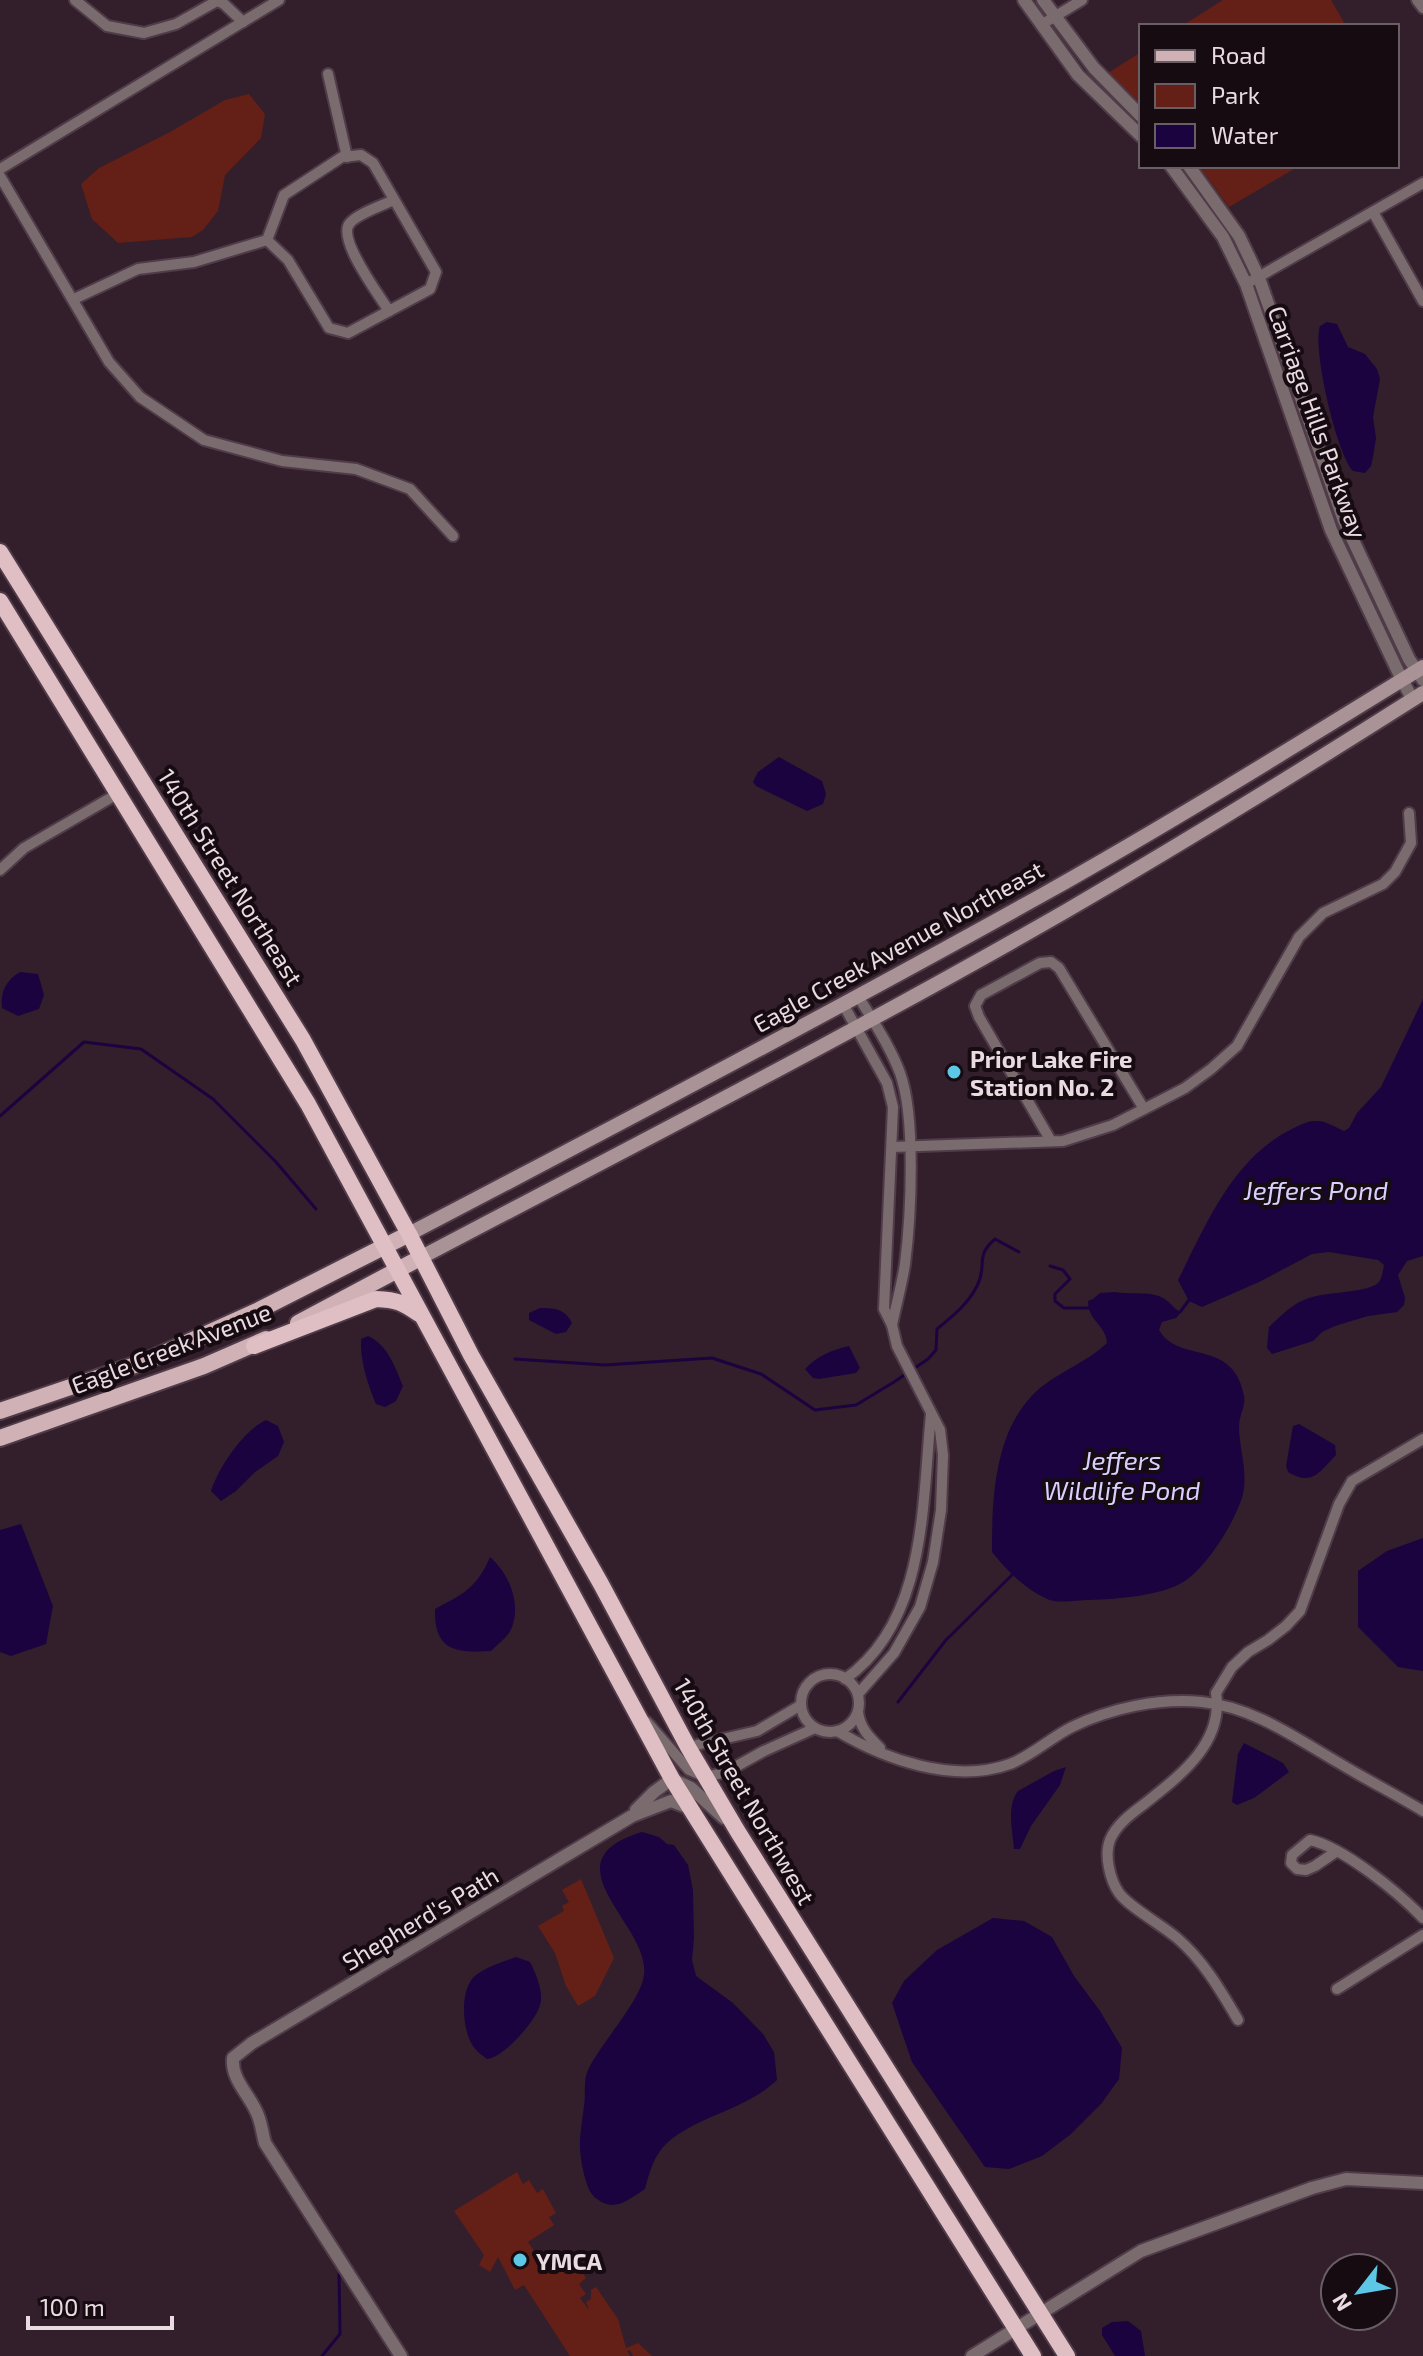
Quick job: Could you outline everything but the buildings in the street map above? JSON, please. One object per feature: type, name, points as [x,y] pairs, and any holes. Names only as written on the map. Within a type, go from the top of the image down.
[{"type":"highway","name":"140th Street Northeast","points":[[0,552],[303,1040],[409,1234]]},
{"type":"highway","points":[[0,601],[308,1104],[689,1808],[1033,2356]]},
{"type":"highway","name":"140th Street Northwest","points":[[409,1234],[471,1355],[601,1584],[688,1747],[738,1832],[1067,2356]]},
{"type":"highway","points":[[254,1346],[376,1299],[391,1299],[420,1315]]},
{"type":"main road","name":"Eagle Creek Avenue Northeast","points":[[384,1246],[858,996],[1151,832],[1402,680],[1421,673]]},
{"type":"main road","name":"Eagle Creek Avenue Northeast","points":[[396,1270],[871,1019],[1066,911],[1418,696]]},
{"type":"main road","name":"Eagle Creek Avenue","points":[[0,1411],[144,1362],[259,1310],[384,1246]]},
{"type":"main road","name":"Eagle Creek Avenue","points":[[0,1438],[254,1346],[396,1270]]},
{"type":"street","points":[[79,4],[92,0]]},
{"type":"street","points":[[0,169],[279,0]]},
{"type":"street","points":[[1024,0],[1078,75],[1139,134]]},
{"type":"street","points":[[1043,0],[1094,68],[1139,114]]},
{"type":"street","points":[[1041,25],[1082,0]]},
{"type":"street","points":[[1417,0],[1423,8]]},
{"type":"street","points":[[79,4],[107,26],[144,33],[176,24],[217,1],[243,22]]},
{"type":"street","points":[[328,74],[347,157]]},
{"type":"street","points":[[361,155],[373,163],[436,272],[430,289],[348,333],[329,328],[288,260],[267,240],[284,195],[342,157],[361,155]]},
{"type":"street","name":"Carriage Hills Parkway","points":[[1172,168],[1223,237],[1246,284],[1331,530],[1402,680],[1418,696]]},
{"type":"street","name":"Carriage Hills Parkway","points":[[1190,168],[1239,236],[1259,278],[1344,521],[1403,648],[1421,673]]},
{"type":"street","points":[[0,176],[109,362],[140,397],[204,440],[282,461],[356,469],[410,489],[453,536]]},
{"type":"street","points":[[1246,284],[1423,183]]},
{"type":"street","points":[[389,311],[348,245],[347,228],[350,221],[394,200]]},
{"type":"street","points":[[1373,212],[1423,301]]},
{"type":"street","points":[[74,299],[138,269],[194,262],[267,240]]},
{"type":"street","points":[[0,870],[24,848],[119,793]]},
{"type":"street","points":[[892,1147],[1063,1141],[1113,1125],[1185,1088],[1237,1046],[1299,937],[1323,913],[1383,884],[1395,872],[1411,843],[1409,813]]},
{"type":"street","points":[[1051,1141],[975,1006],[981,995],[1040,963],[1051,962],[1059,968],[1144,1109]]},
{"type":"street","points":[[858,996],[900,1071],[907,1095],[910,1146],[905,1264],[892,1325]]},
{"type":"street","points":[[843,1004],[887,1083],[893,1107],[884,1309],[897,1346],[940,1430],[943,1455],[941,1510],[933,1562],[920,1607],[894,1653],[858,1694]]},
{"type":"street","points":[[845,1679],[879,1647],[904,1601],[915,1562],[929,1456],[931,1414]]},
{"type":"street","points":[[1238,2020],[1206,1970],[1179,1940],[1121,1895],[1113,1882],[1109,1862],[1110,1841],[1124,1820],[1197,1758],[1209,1737],[1218,1705],[1216,1693],[1232,1667],[1286,1626],[1300,1611],[1339,1504],[1352,1481],[1423,1439]]},
{"type":"street","points":[[858,1711],[846,1727],[837,1731],[825,1732],[815,1728],[808,1722],[801,1705],[805,1688],[828,1674],[845,1679],[858,1694],[859,1721],[884,1753]]},
{"type":"street","points":[[837,1731],[918,1767],[966,1773],[1008,1765],[1037,1751],[1071,1728],[1126,1706],[1201,1702],[1243,1711],[1287,1732],[1423,1811]]},
{"type":"street","points":[[688,1747],[757,1731],[801,1705]]},
{"type":"street","points":[[632,1707],[689,1770],[706,1777],[726,1772],[815,1728]]},
{"type":"street","points":[[672,1779],[691,1788],[711,1804],[738,1832]]},
{"type":"street","name":"Shepherd's Path","points":[[632,1816],[654,1792],[672,1779]]},
{"type":"street","name":"Shepherd's Path","points":[[401,2356],[265,2143],[257,2111],[235,2075],[233,2058],[252,2043],[632,1816],[671,1801],[689,1808]]},
{"type":"street","points":[[1337,1851],[1381,1882],[1423,1918]]},
{"type":"street","points":[[1337,1989],[1423,1935]]},
{"type":"street","points":[[972,2356],[1141,2251],[1312,2188],[1346,2179],[1423,2183]]},
{"type":"green space","points":[[1223,0],[1331,0],[1345,24],[1185,24]]},
{"type":"green space","points":[[1139,53],[1139,102],[1108,73]]},
{"type":"green space","points":[[249,94],[265,114],[261,138],[225,175],[218,211],[203,230],[192,237],[118,243],[92,219],[81,184],[99,168],[225,100]]},
{"type":"green space","points":[[1200,168],[1296,168],[1229,207]]},
{"type":"green space","points":[[581,1879],[614,1958],[595,1996],[578,2006],[566,1986],[555,1953],[538,1926],[564,1911],[562,1906],[569,1902],[562,1890]]},
{"type":"green space","name":"YMCA","points":[[517,2172],[523,2184],[529,2180],[537,2193],[543,2189],[556,2213],[549,2217],[554,2225],[528,2242],[545,2267],[569,2253],[586,2278],[579,2284],[586,2294],[580,2298],[589,2310],[586,2302],[591,2299],[591,2290],[596,2287],[618,2319],[626,2348],[638,2343],[652,2356],[633,2356],[630,2350],[627,2351],[630,2356],[570,2356],[524,2285],[515,2290],[498,2257],[490,2272],[479,2265],[484,2255],[454,2211]]},
{"type":"water","points":[[1327,322],[1337,324],[1348,347],[1365,354],[1377,369],[1380,379],[1373,417],[1376,438],[1373,457],[1365,473],[1353,471],[1333,424],[1318,338],[1320,326]]},
{"type":"water","points":[[779,757],[822,781],[826,794],[823,804],[807,811],[756,786],[753,782],[758,772]]},
{"type":"water","points":[[20,972],[38,974],[44,995],[39,1009],[18,1016],[2,1008],[2,1002],[8,983]]},
{"type":"water","name":"Jeffers Pond","points":[[1423,999],[1423,1256],[1407,1261],[1398,1275],[1404,1305],[1397,1312],[1368,1316],[1335,1326],[1313,1341],[1272,1354],[1267,1348],[1269,1327],[1290,1308],[1312,1297],[1372,1287],[1378,1283],[1384,1265],[1378,1260],[1329,1252],[1312,1254],[1202,1307],[1189,1301],[1178,1280],[1222,1197],[1249,1161],[1266,1145],[1311,1121],[1326,1123],[1344,1131],[1349,1128],[1357,1113],[1381,1087]]},
{"type":"water","name":"Jeffers Wildlife Pond","points":[[1100,1293],[1149,1294],[1166,1300],[1181,1312],[1176,1318],[1162,1322],[1159,1330],[1168,1340],[1218,1359],[1229,1366],[1238,1378],[1244,1399],[1239,1435],[1244,1489],[1233,1519],[1213,1552],[1180,1584],[1155,1593],[1127,1597],[1051,1600],[1024,1585],[992,1552],[993,1509],[999,1464],[1013,1422],[1025,1404],[1048,1382],[1107,1343],[1088,1301]]},
{"type":"water","points":[[540,1308],[563,1312],[572,1323],[566,1332],[556,1334],[529,1320],[529,1313]]},
{"type":"water","points":[[368,1336],[386,1351],[403,1386],[396,1401],[385,1407],[376,1404],[365,1373],[361,1339]]},
{"type":"water","points":[[849,1346],[860,1368],[856,1373],[819,1379],[813,1378],[805,1369],[825,1354]]},
{"type":"water","points":[[266,1420],[278,1426],[284,1442],[278,1456],[221,1501],[211,1491],[220,1471],[249,1432]]},
{"type":"water","points":[[1299,1424],[1335,1445],[1336,1455],[1315,1475],[1304,1478],[1288,1472],[1286,1466],[1293,1426]]},
{"type":"water","points":[[21,1524],[53,1606],[46,1644],[11,1656],[0,1652],[0,1530]]},
{"type":"water","points":[[1423,1538],[1423,1671],[1398,1667],[1358,1627],[1358,1571],[1387,1551]]},
{"type":"water","points":[[490,1557],[512,1589],[515,1608],[511,1630],[491,1651],[458,1650],[438,1634],[435,1609],[468,1589],[480,1576]]},
{"type":"water","points":[[1244,1743],[1283,1763],[1289,1772],[1254,1798],[1237,1805],[1232,1802],[1238,1754]]},
{"type":"water","points":[[1066,1767],[1060,1785],[1031,1826],[1020,1849],[1014,1849],[1011,1811],[1014,1797],[1018,1791]]},
{"type":"water","points":[[642,1832],[674,1845],[688,1865],[693,1890],[692,1960],[696,1976],[733,2003],[763,2034],[774,2052],[777,2080],[750,2099],[693,2126],[667,2143],[650,2171],[645,2189],[622,2203],[610,2205],[592,2194],[582,2167],[580,2142],[586,2078],[594,2060],[636,1997],[644,1975],[642,1956],[608,1896],[601,1877],[602,1860],[614,1845]]},
{"type":"water","points":[[993,1918],[1024,1921],[1052,1937],[1122,2048],[1119,2079],[1101,2104],[1071,2134],[1042,2156],[1009,2169],[985,2167],[912,2062],[892,2003],[904,1981],[937,1950]]},
{"type":"water","points":[[516,1957],[530,1962],[540,1989],[540,2005],[518,2038],[487,2059],[474,2048],[466,2030],[464,2009],[467,1989],[476,1975]]},
{"type":"water","points":[[1128,2321],[1141,2331],[1145,2356],[1115,2356],[1102,2335],[1102,2328],[1112,2322]]},
{"type":"waterway","points":[[0,1116],[84,1042],[141,1049],[213,1099],[276,1162],[316,1209]]},
{"type":"waterway","points":[[515,1359],[605,1365],[712,1358],[761,1374],[815,1410],[856,1405],[928,1359],[936,1350],[937,1329],[960,1309],[973,1292],[980,1279],[985,1251],[995,1239],[1019,1252]]},
{"type":"waterway","points":[[1050,1266],[1063,1270],[1070,1279],[1055,1294],[1055,1301],[1064,1308],[1089,1308]]},
{"type":"waterway","points":[[1180,1312],[1189,1300]]},
{"type":"waterway","points":[[898,1702],[946,1640],[1012,1575]]},
{"type":"waterway","points":[[322,2356],[340,2334],[339,2274]]},
{"type":"place","name":"Prior Lake Fire Station No. 2","points":[[954,1072]]},
{"type":"place","name":"YMCA","points":[[520,2260]]}]
